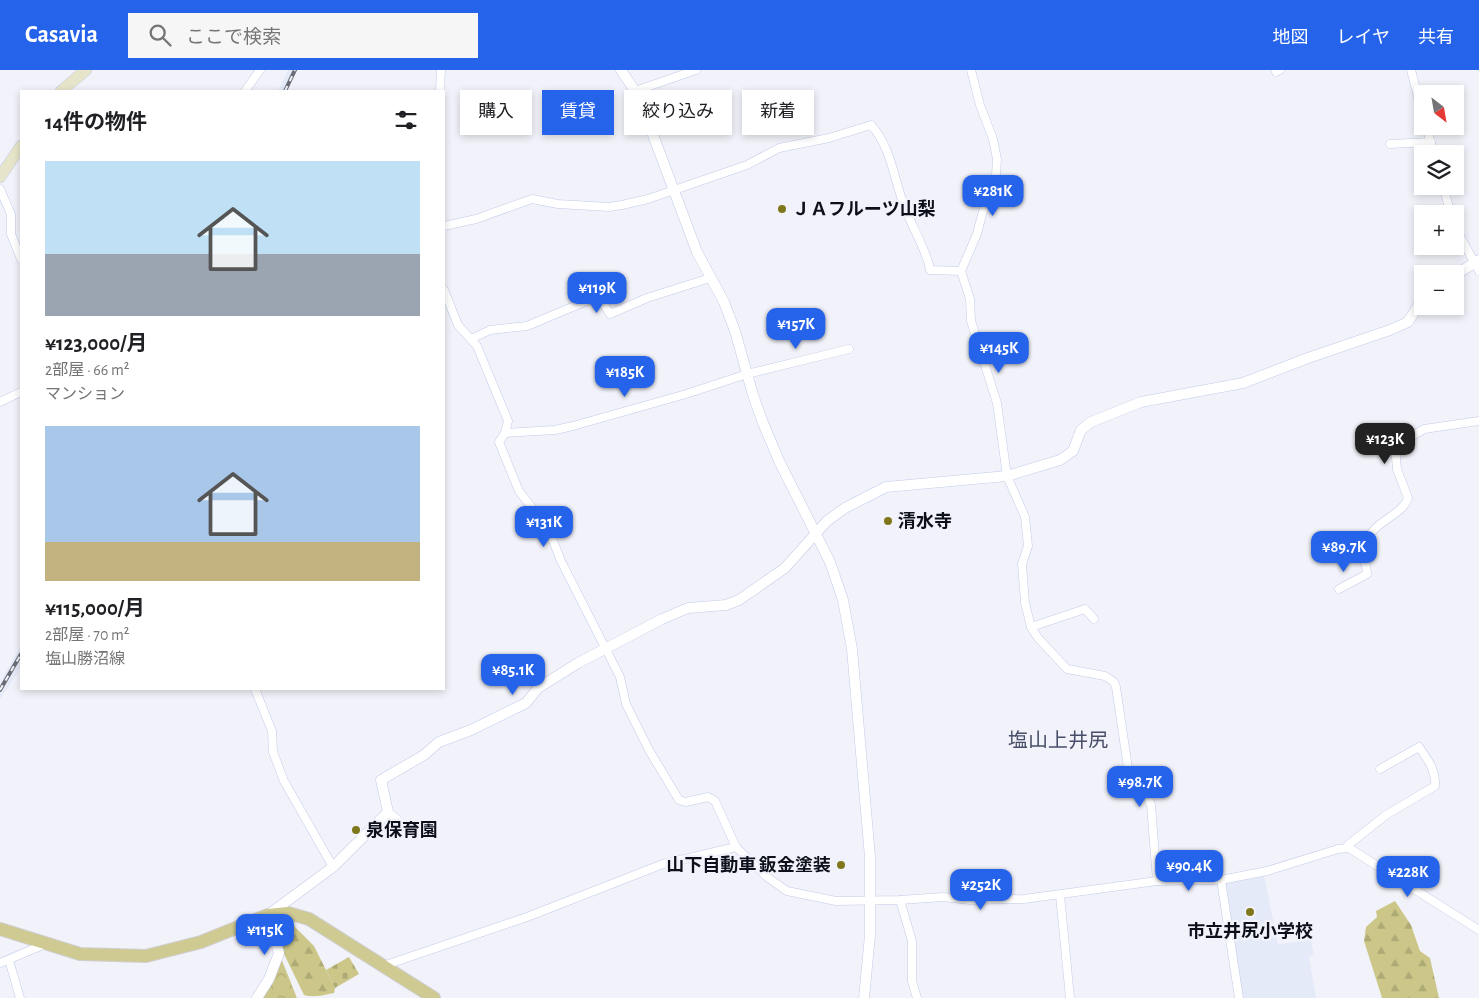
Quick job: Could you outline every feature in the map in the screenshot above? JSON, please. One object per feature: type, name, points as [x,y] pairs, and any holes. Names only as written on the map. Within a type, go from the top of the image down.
[{"type":"main road","points":[[62,90],[86,70]]},
{"type":"main road","points":[[0,177],[20,147]]},
{"type":"main road","points":[[0,929],[80,954],[146,956],[201,942],[268,915],[288,913],[309,919],[434,998]]},
{"type":"street","points":[[246,90],[260,70]]},
{"type":"street","points":[[440,90],[441,70]]},
{"type":"street","points":[[621,70],[634,90]]},
{"type":"street","points":[[638,90],[696,70]]},
{"type":"street","points":[[971,70],[980,105],[993,138],[997,159],[995,192],[983,212],[977,234],[961,271],[970,299],[971,321],[997,403],[1007,476],[1025,517],[1028,546],[1022,564],[1025,603],[1031,626],[1038,638],[1067,670],[1105,676],[1114,682],[1118,693],[1123,744],[1131,788],[1135,792],[1146,794],[1151,805],[1156,881]]},
{"type":"street","points":[[1411,70],[1415,85]]},
{"type":"street","points":[[445,226],[476,219],[532,199],[558,204],[609,207],[648,199],[747,165],[779,148],[829,138],[871,125],[878,132],[896,173],[904,205],[918,242],[929,260],[930,270],[961,271]]},
{"type":"street","points":[[652,135],[697,252],[735,331],[753,395],[776,453],[834,571],[843,600],[852,649],[870,856],[871,899],[864,998]]},
{"type":"street","points":[[1429,135],[1432,145]]},
{"type":"street","points":[[1390,144],[1431,142]]},
{"type":"street","points":[[0,189],[11,214],[12,234],[20,256]]},
{"type":"street","points":[[1464,241],[1478,264],[1464,271]]},
{"type":"street","points":[[470,338],[490,330],[527,326],[594,298],[601,300],[610,314],[647,298],[710,278]]},
{"type":"street","points":[[445,292],[458,325],[470,338],[483,358],[508,421],[505,434],[498,442],[516,487],[548,528],[561,561],[604,649],[620,677],[626,704],[649,750],[679,800],[686,802],[708,797],[715,801],[736,847],[767,877],[786,891],[836,901],[900,900],[943,896],[979,900],[1060,895],[1156,881],[1221,880],[1267,871],[1338,849],[1349,848],[1479,930]]},
{"type":"street","points":[[397,819],[388,812],[381,780],[424,755],[439,742],[471,730],[526,703],[538,688],[604,649],[679,611],[688,608],[726,606],[739,600],[786,568],[827,521],[845,508],[886,487],[1007,476],[1067,456],[1076,446],[1084,426],[1107,415],[1141,402],[1243,383],[1390,330],[1408,322],[1414,313]]},
{"type":"street","points":[[505,434],[555,430],[572,426],[686,394],[747,374],[849,349]]},
{"type":"street","points":[[0,402],[20,392]]},
{"type":"street","points":[[1339,589],[1366,574],[1364,546],[1375,527],[1402,509],[1408,498],[1397,468],[1395,446],[1424,429],[1479,421]]},
{"type":"street","points":[[1031,626],[1085,609],[1094,620]]},
{"type":"street","points":[[255,690],[272,731],[273,752],[284,781],[334,867]]},
{"type":"street","points":[[1348,845],[1386,815],[1435,786],[1436,778],[1432,765],[1419,747],[1380,769]]},
{"type":"street","points":[[257,998],[269,979],[279,953],[268,915],[334,867],[388,812]]},
{"type":"street","points":[[383,966],[527,917],[663,864],[736,847]]},
{"type":"street","points":[[1221,880],[1239,998]]},
{"type":"street","points":[[1060,895],[1070,998]]},
{"type":"street","points":[[900,900],[912,941],[912,981],[917,998]]},
{"type":"street","points":[[0,963],[45,944]]},
{"type":"street","points":[[9,960],[20,998]]},
{"type":"shaded area","points":[[288,70],[295,70],[285,90],[278,90]]},
{"type":"shaded area","points":[[20,647],[20,669],[0,699],[0,683]]},
{"type":"shaded area","name":"市立井尻小学校","points":[[1264,875],[1278,944],[1311,940],[1314,955],[1309,957],[1316,998],[1241,998],[1224,883]]},
{"type":"green space","points":[[1395,901],[1411,925],[1420,951],[1430,958],[1439,998],[1382,998],[1364,941],[1366,927],[1377,917],[1376,911]]},
{"type":"green space","points":[[293,925],[314,946],[335,988],[334,993],[315,996],[304,995],[283,952],[279,933]]},
{"type":"green space","points":[[279,953],[297,998],[257,998]]},
{"type":"green space","points":[[349,957],[359,974],[335,988],[326,970]]},
{"type":"railway","points":[[285,90],[295,70]]},
{"type":"railway","points":[[0,690],[20,656]]},
{"type":"place","name":"ＪＡフルーツ山梨","points":[[782,209]]},
{"type":"place","name":"清水寺","points":[[888,521]]},
{"type":"place","name":"泉保育園","points":[[356,830]]},
{"type":"place","name":"山下自動車 鈑金塗装","points":[[841,865]]},
{"type":"place","name":"市立井尻小学校","points":[[1250,912]]},
{"type":"district","name":"塩山上井尻","points":[[1058,740]]}]
